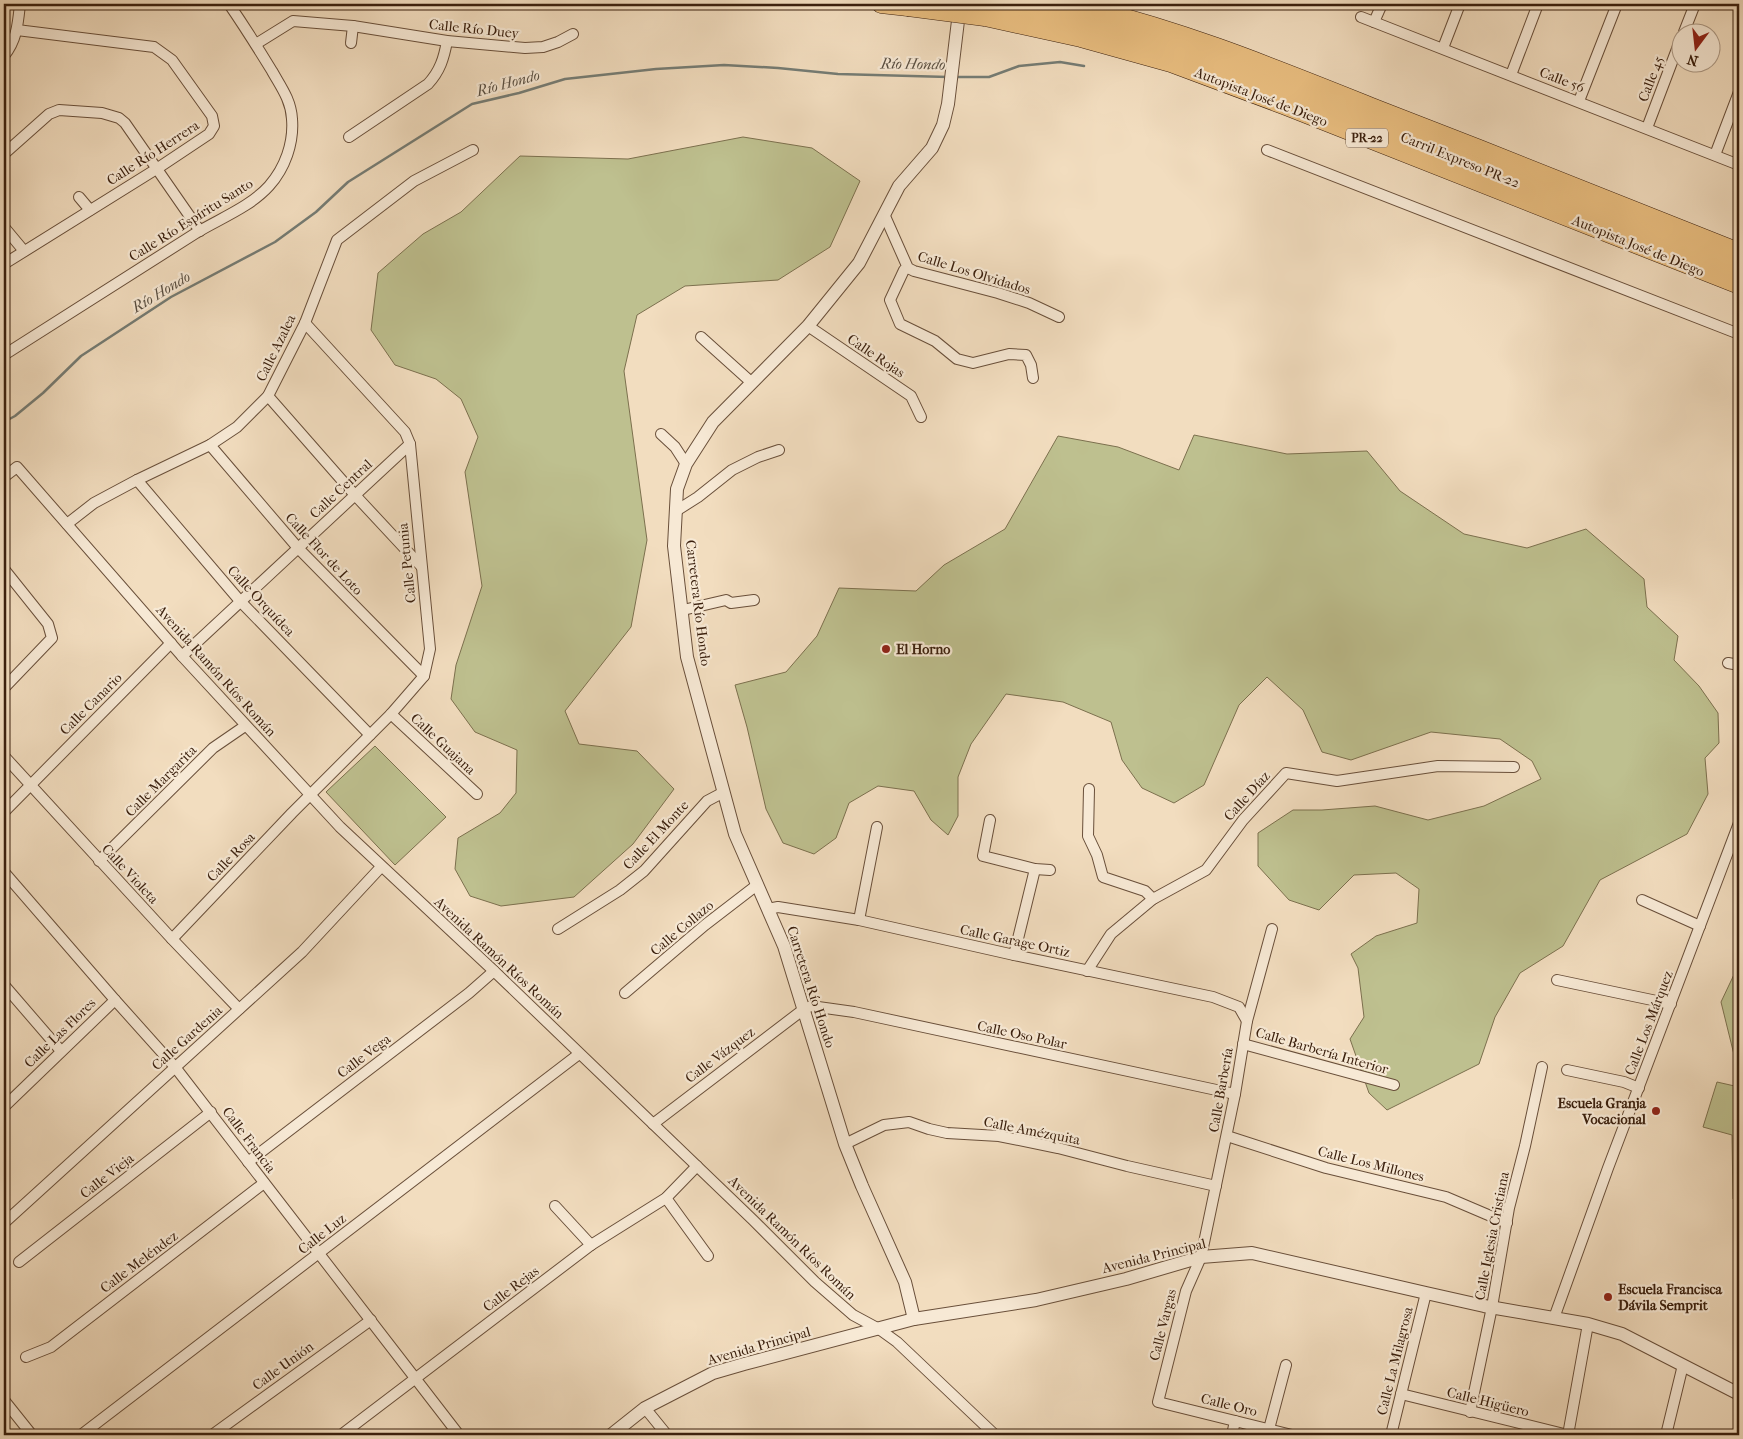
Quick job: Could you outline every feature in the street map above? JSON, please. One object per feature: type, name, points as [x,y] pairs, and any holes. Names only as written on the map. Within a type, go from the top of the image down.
[{"type":"highway","name":"Autopista José de Diego","points":[[881,4],[987,10],[1170,63],[1286,106],[1739,285]]},
{"type":"highway","name":"PR-22","points":[[1070,4],[1147,24],[1328,89],[1739,252]]},
{"type":"highway","name":"Carril Expreso PR-22","points":[[987,10],[1076,21],[1192,55],[1644,233],[1739,267]]},
{"type":"highway","name":"Carril Expreso PR-22","points":[[1644,233],[1667,245],[1739,272]]},
{"type":"street","points":[[4,56],[11,47],[17,30],[20,4]]},
{"type":"street","name":"Calle Río Espíritu Santo","points":[[4,354],[200,231],[258,197],[270,185],[286,160],[290,147],[293,121],[288,99],[256,44],[229,4]]},
{"type":"street","name":"Carretera Río Hondo","points":[[914,1320],[905,1282],[845,1144],[784,946],[735,834],[687,657],[674,546],[677,489],[686,464],[713,422],[808,326],[859,263],[899,186],[932,148],[943,125],[948,104],[960,4]]},
{"type":"street","points":[[1374,22],[1382,4]]},
{"type":"street","points":[[1443,48],[1460,4]]},
{"type":"street","points":[[1510,75],[1538,4]]},
{"type":"street","points":[[1578,101],[1617,4]]},
{"type":"street","points":[[1688,22],[1695,4]]},
{"type":"street","name":"Calle 56","points":[[1361,17],[1739,165]]},
{"type":"street","name":"Calle Río Duey","points":[[256,44],[293,21],[353,26],[448,41],[525,48],[543,47],[573,34]]},
{"type":"street","points":[[351,43],[353,26]]},
{"type":"street","name":"Calle Río Herrera","points":[[4,264],[158,168],[209,134],[214,126],[212,116],[172,60],[154,47],[17,30]]},
{"type":"street","points":[[349,137],[428,84],[435,77],[443,63],[448,41]]},
{"type":"street","name":"Calle 45","points":[[1646,128],[1670,67]]},
{"type":"street","points":[[1715,155],[1739,92]]},
{"type":"street","points":[[4,154],[49,114],[59,110],[119,118],[125,123],[158,168],[200,231]]},
{"type":"street","name":"Calle Azalea","points":[[66,524],[94,502],[210,445],[237,427],[268,396],[305,322],[338,240],[414,181],[473,150]]},
{"type":"street","points":[[1267,150],[1739,334]]},
{"type":"street","points":[[79,197],[90,210]]},
{"type":"street","name":"Calle Los Olvidados","points":[[884,214],[908,268],[914,272],[1021,300],[1059,317]]},
{"type":"street","points":[[4,227],[24,251]]},
{"type":"street","points":[[908,268],[904,270],[890,300],[900,324],[935,341],[957,359],[973,364],[1009,354],[1026,355],[1031,366],[1033,378]]},
{"type":"street","name":"Calle Petunia","points":[[305,322],[405,432],[410,444],[430,649],[424,676],[391,714],[311,795]]},
{"type":"street","name":"Calle Rojas","points":[[808,326],[911,396],[920,417]]},
{"type":"street","points":[[701,337],[751,382]]},
{"type":"street","points":[[268,396],[354,494],[421,566]]},
{"type":"street","points":[[661,434],[675,447],[686,464]]},
{"type":"street","name":"Calle Central","points":[[182,656],[354,494],[410,444]]},
{"type":"street","name":"Calle Flor de Loto","points":[[210,445],[298,548],[424,676]]},
{"type":"street","points":[[676,511],[698,497],[732,470],[758,457],[779,450]]},
{"type":"street","name":"Avenida Ramón Ríos Román","points":[[10,472],[66,524],[245,726],[340,826],[494,971],[836,1301],[853,1315],[879,1329],[897,1342],[995,1435]]},
{"type":"street","name":"Calle Orquídea","points":[[137,480],[240,602],[370,735]]},
{"type":"street","points":[[4,569],[7,581],[48,624],[52,638],[4,688]]},
{"type":"street","points":[[683,610],[726,600],[731,603],[754,600]]},
{"type":"street","name":"Calle Canario","points":[[4,812],[171,644]]},
{"type":"street","points":[[1728,663],[1739,665]]},
{"type":"street","name":"Calle Guajana","points":[[391,714],[477,794]]},
{"type":"street","name":"Calle Margarita","points":[[99,861],[214,748],[245,726]]},
{"type":"street","name":"Calle Violeta","points":[[4,756],[172,940],[239,1009]]},
{"type":"street","name":"Calle Díaz","points":[[1087,970],[1111,934],[1153,899],[1206,870],[1243,820],[1286,774],[1337,782],[1438,766],[1514,767]]},
{"type":"street","points":[[1089,789],[1088,836],[1097,855],[1103,877],[1145,892],[1153,899]]},
{"type":"street","name":"Calle El Monte","points":[[558,929],[620,890],[644,871],[707,800],[724,792]]},
{"type":"street","name":"Calle Rosa","points":[[172,940],[311,795]]},
{"type":"street","points":[[990,820],[983,856],[1035,869],[1050,870]]},
{"type":"street","name":"Calle Los Márquez","points":[[1554,1318],[1739,823]]},
{"type":"street","points":[[859,920],[877,827]]},
{"type":"street","name":"Calle Gardenia","points":[[4,1223],[302,952],[382,867]]},
{"type":"street","points":[[1014,955],[1035,869]]},
{"type":"street","name":"Calle Francia","points":[[4,872],[175,1067],[459,1435]]},
{"type":"street","name":"Calle Collazo","points":[[625,993],[705,925],[757,885]]},
{"type":"street","points":[[1642,900],[1700,926]]},
{"type":"street","name":"Calle Garage Ortiz","points":[[768,909],[778,906],[859,920],[1213,997],[1239,1008],[1247,1021]]},
{"type":"street","name":"Calle Barbería","points":[[1201,1257],[1227,1136],[1247,1021],[1272,929]]},
{"type":"street","name":"Calle Vega","points":[[248,1162],[470,992],[494,971]]},
{"type":"street","points":[[1557,980],[1671,1004]]},
{"type":"street","points":[[4,985],[61,1051]]},
{"type":"street","name":"Calle Las Flores","points":[[4,1105],[115,1000]]},
{"type":"street","name":"Calle Oso Polar","points":[[804,1009],[811,1006],[854,1012],[1235,1094]]},
{"type":"street","name":"Calle Vázquez","points":[[653,1124],[804,1009]]},
{"type":"street","name":"Calle Barbería Interior","points":[[1243,1044],[1394,1085]]},
{"type":"street","name":"Calle Luz","points":[[82,1435],[579,1054]]},
{"type":"street","name":"Calle Iglesia Cristiana","points":[[1470,1412],[1492,1307],[1507,1222],[1542,1067]]},
{"type":"street","points":[[1567,1070],[1624,1082],[1639,1088]]},
{"type":"street","name":"Calle Vieja","points":[[19,1262],[211,1112]]},
{"type":"street","name":"Calle Amézquita","points":[[845,1144],[884,1124],[909,1122],[929,1129],[999,1136],[1058,1148],[1126,1166],[1216,1186]]},
{"type":"street","name":"Calle Los Millones","points":[[1227,1136],[1326,1168],[1446,1197],[1507,1222]]},
{"type":"street","name":"Calle Rejas","points":[[341,1435],[591,1245],[666,1198],[697,1166]]},
{"type":"street","name":"Calle Meléndez","points":[[26,1357],[50,1346],[264,1183]]},
{"type":"street","points":[[666,1198],[708,1256]]},
{"type":"street","points":[[555,1206],[591,1245]]},
{"type":"street","name":"Avenida Principal","points":[[611,1435],[645,1408],[713,1373],[914,1320],[1036,1300],[1126,1279],[1201,1257],[1252,1253],[1492,1307],[1588,1324],[1622,1334],[1739,1394]]},
{"type":"street","name":"Calle Vargas","points":[[1158,1402],[1186,1291],[1201,1257]]},
{"type":"street","name":"Calle La Milagrosa","points":[[1391,1435],[1426,1293]]},
{"type":"street","name":"Calle Unión","points":[[212,1435],[371,1320]]},
{"type":"street","points":[[1568,1435],[1588,1324]]},
{"type":"street","points":[[1269,1429],[1286,1365]]},
{"type":"street","points":[[1666,1435],[1683,1365]]},
{"type":"street","name":"Calle Higüero","points":[[1401,1394],[1568,1435]]},
{"type":"street","name":"Calle Oro","points":[[1158,1402],[1292,1435]]},
{"type":"street","points":[[5,1405],[32,1435]]},
{"type":"street","points":[[645,1408],[667,1435]]},
{"type":"street","points":[[1232,1435],[1235,1421]]},
{"type":"green space","points":[[743,137],[812,148],[860,181],[830,247],[778,280],[685,286],[637,315],[624,371],[647,540],[631,627],[565,711],[579,744],[637,751],[674,789],[633,844],[574,897],[501,906],[470,896],[455,869],[458,838],[500,813],[516,793],[517,750],[475,732],[451,699],[456,665],[482,586],[465,472],[478,437],[461,399],[436,379],[395,365],[371,330],[378,273],[423,234],[461,212],[520,156],[628,159]]},
{"type":"green space","points":[[1194,435],[1287,454],[1367,451],[1400,491],[1464,534],[1527,548],[1586,529],[1644,579],[1647,607],[1678,636],[1674,660],[1699,686],[1718,713],[1719,743],[1705,758],[1708,794],[1687,834],[1600,880],[1563,946],[1520,973],[1495,1017],[1479,1064],[1387,1110],[1369,1093],[1350,1039],[1364,1017],[1358,968],[1351,954],[1376,936],[1417,923],[1419,889],[1396,873],[1354,875],[1319,910],[1289,900],[1258,866],[1258,833],[1293,810],[1375,806],[1428,820],[1484,806],[1541,779],[1532,761],[1500,739],[1431,732],[1351,760],[1322,752],[1303,710],[1267,677],[1239,705],[1204,785],[1174,803],[1142,788],[1122,760],[1111,722],[1063,702],[1006,694],[971,744],[958,777],[958,816],[948,835],[931,820],[914,791],[878,786],[849,803],[836,838],[814,854],[783,843],[766,809],[735,685],[786,672],[817,636],[839,588],[916,591],[944,565],[1005,529],[1058,436],[1118,447],[1179,470]]},
{"type":"green space","points":[[375,746],[446,817],[395,865],[326,792]]},
{"type":"green space","points":[[1739,964],[1739,1075],[1721,1002]]},
{"type":"green space","points":[[1717,1082],[1739,1087],[1739,1200],[1733,1199],[1732,1135],[1703,1127]]},
{"type":"waterway","name":"Río Hondo","points":[[956,77],[989,77],[1019,66],[1060,62],[1084,66]]},
{"type":"waterway","name":"Río Hondo","points":[[4,422],[15,416],[43,393],[81,356],[171,297],[275,242],[316,212],[348,182],[472,104],[519,93],[565,79],[656,69],[724,65],[838,74],[948,77]]},
{"type":"place","name":"El Horno","points":[[886,649]]},
{"type":"place","name":"Escuela Granja Vocacional","points":[[1656,1111]]},
{"type":"place","name":"Escuela Francisca Dávila Semprit","points":[[1608,1297]]}]
